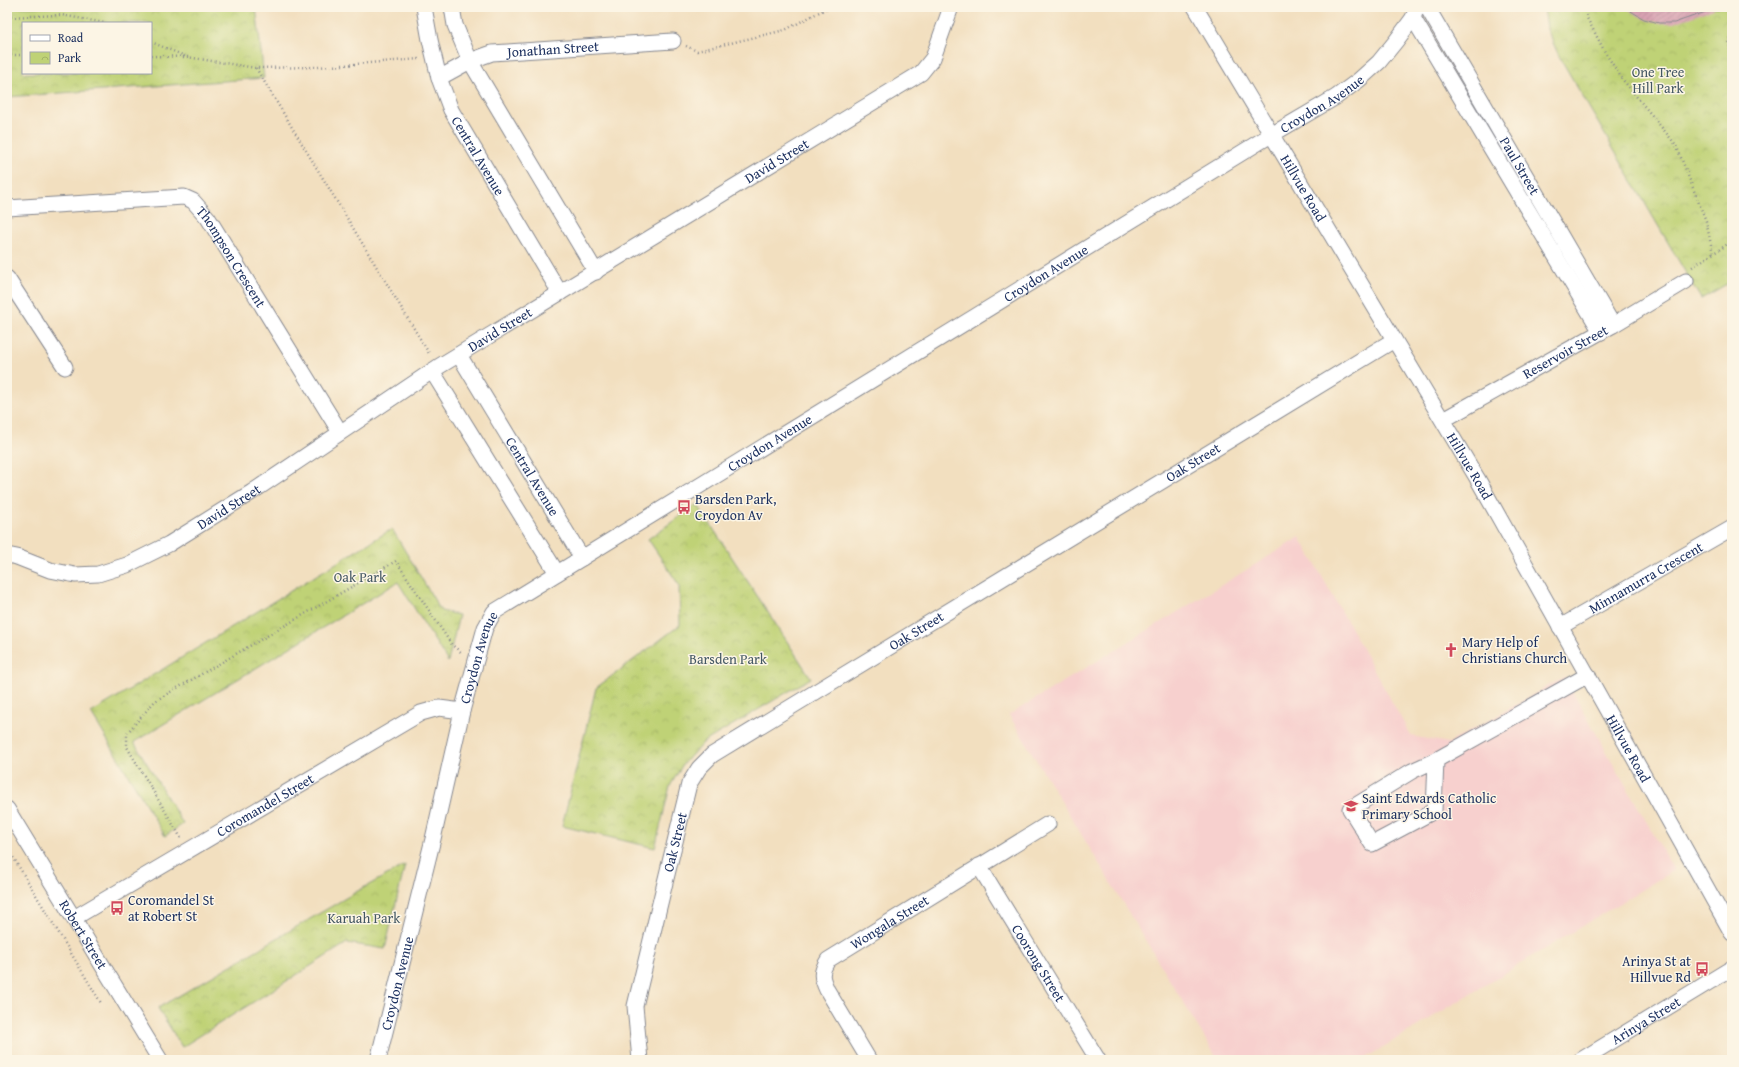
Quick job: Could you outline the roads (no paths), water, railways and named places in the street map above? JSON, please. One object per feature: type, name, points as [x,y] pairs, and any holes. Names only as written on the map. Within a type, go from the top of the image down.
[{"type":"street","name":"Central Avenue","points":[[424,7],[439,78],[451,110],[560,293]]},
{"type":"street","points":[[452,7],[456,25],[470,61],[596,272]]},
{"type":"street","name":"David Street","points":[[7,555],[17,557],[50,570],[75,575],[98,574],[127,565],[169,544],[252,492],[435,369],[920,74],[933,58],[951,7]]},
{"type":"street","name":"Hillvue Road","points":[[1195,7],[1443,420],[1732,933]]},
{"type":"street","name":"Paul Street","points":[[1427,7],[1607,328]]},
{"type":"street","name":"Croydon Avenue","points":[[378,1060],[433,839],[462,711],[485,628],[494,612],[1272,135],[1336,98],[1379,62],[1415,12]]},
{"type":"street","name":"Paul Street","points":[[1415,12],[1607,328]]},
{"type":"street","name":"Jonathan Street","points":[[439,78],[470,61],[492,53],[673,41]]},
{"type":"street","name":"Thompson Crescent","points":[[7,208],[184,197],[193,200],[216,230],[340,432]]},
{"type":"street","points":[[7,278],[65,367]]},
{"type":"street","name":"Reservoir Street","points":[[1443,420],[1607,328],[1686,281]]},
{"type":"street","name":"Oak Street","points":[[640,1060],[635,1006],[689,784],[699,768],[712,755],[1394,340]]},
{"type":"street","name":"Central Avenue","points":[[459,354],[582,558]]},
{"type":"street","name":"Central Avenue","points":[[435,369],[557,573]]},
{"type":"street","name":"Minnamurra Crescent","points":[[1560,627],[1732,528]]},
{"type":"street","points":[[1436,760],[1434,811],[1372,844],[1350,809],[1412,771],[1436,760],[1588,675]]},
{"type":"street","name":"Coromandel Street","points":[[74,918],[421,713],[439,708],[462,711]]},
{"type":"street","name":"Robert Street","points":[[7,810],[160,1060]]},
{"type":"street","name":"Wongala Street","points":[[869,1060],[822,979],[822,969],[828,960],[1048,824]]},
{"type":"street","name":"Coorong Street","points":[[979,866],[1098,1060]]},
{"type":"street","name":"Arinya Street","points":[[1581,1060],[1732,968]]},
{"type":"place","name":"Barsden Park, Croydon Av","points":[[684,507]]},
{"type":"place","name":"Mary Help of Christians Church","points":[[1451,650]]},
{"type":"place","name":"Saint Edwards Catholic Primary School","points":[[1351,806]]},
{"type":"place","name":"Coromandel St at Robert St","points":[[117,908]]},
{"type":"place","name":"Arinya St at Hillvue Rd","points":[[1702,969]]},
{"type":"park label","name":"One Tree Hill Park","points":[[1658,80]]},
{"type":"park label","name":"Oak Park","points":[[360,577]]},
{"type":"park label","name":"Barsden Park","points":[[728,659]]},
{"type":"park label","name":"Karuah Park","points":[[364,918]]}]
